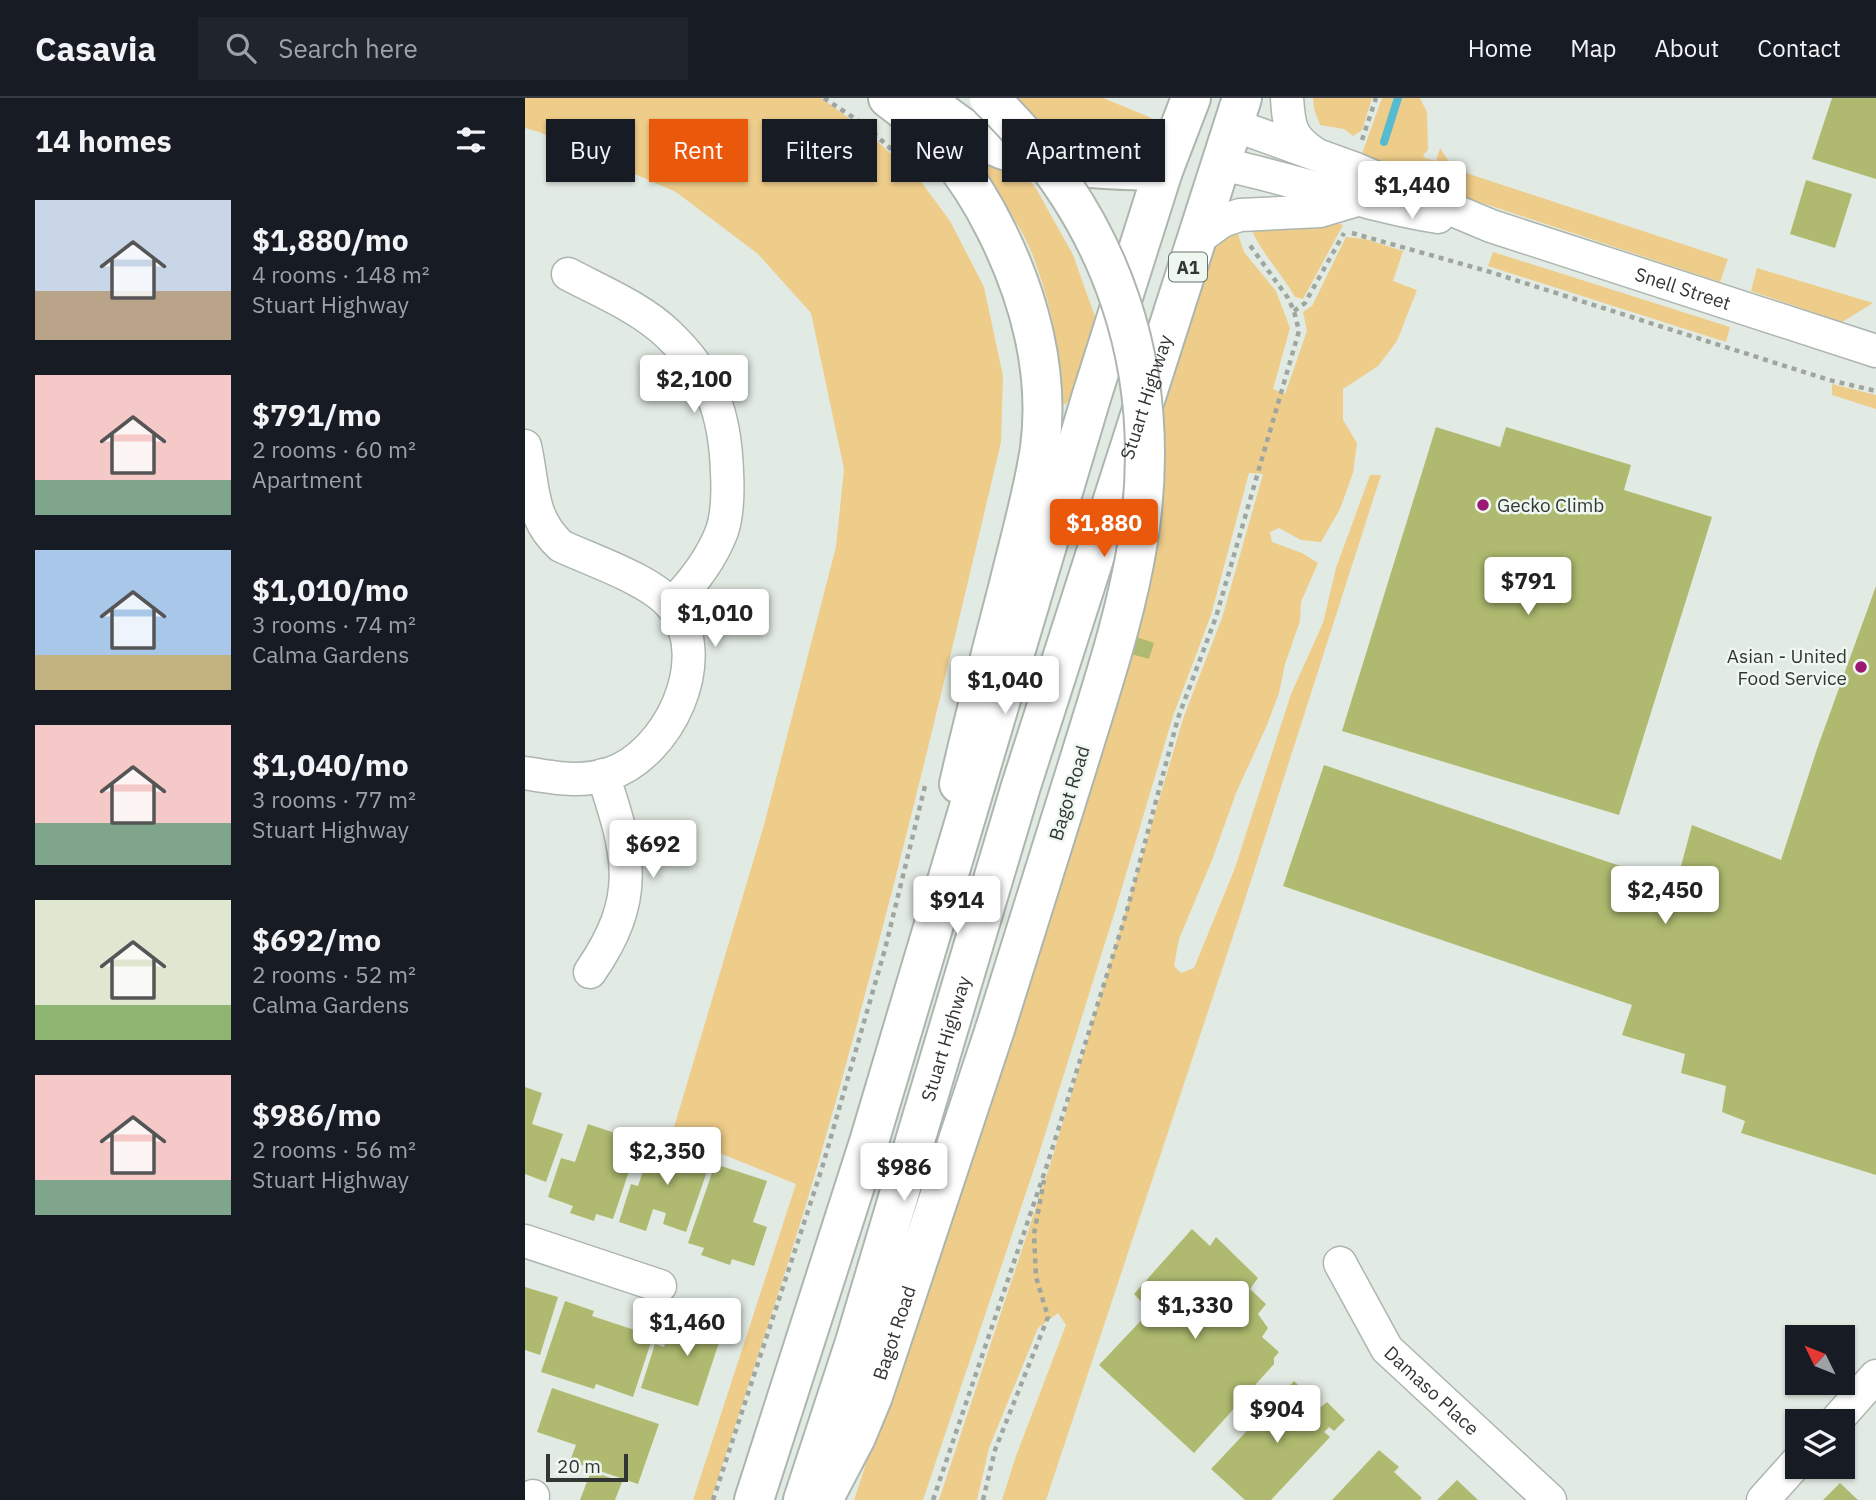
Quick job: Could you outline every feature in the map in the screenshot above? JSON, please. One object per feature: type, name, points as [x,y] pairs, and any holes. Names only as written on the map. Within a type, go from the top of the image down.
[{"type":"main road","points":[[888,98],[943,150],[978,195],[1019,279],[1028,309],[1041,390],[1040,447],[1033,485],[935,887],[923,963]]},
{"type":"main road","points":[[922,98],[983,140],[1002,148]]},
{"type":"main road","name":"Bagot Road","points":[[823,1500],[856,1437],[873,1396],[995,1029],[1115,644],[1138,542],[1145,454],[1138,372],[1117,290],[1098,245],[1072,197],[1017,125],[989,98]]},
{"type":"main road","points":[[1165,163],[1180,102],[1238,111]]},
{"type":"main road","name":"Stuart Highway","points":[[803,1500],[855,1342],[1021,786],[1238,111]]},
{"type":"main road","points":[[1165,171],[1221,164]]},
{"type":"main road","points":[[754,1500],[870,1142],[1091,398],[1160,182]]},
{"type":"street","points":[[1287,98],[1293,133],[1301,144],[1314,153]]},
{"type":"street","name":"Snell Street","points":[[1238,111],[1314,153],[1491,226],[1876,351]]},
{"type":"street","name":"Snell Street","points":[[1221,164],[1277,175],[1399,211],[1491,226]]},
{"type":"street","points":[[1196,240],[1222,221],[1240,215],[1320,211],[1359,200]]},
{"type":"street","points":[[568,274],[627,306],[667,332],[700,370],[719,408],[727,474],[723,527],[707,562],[671,605]]},
{"type":"street","points":[[525,446],[533,496],[533,532],[549,535],[561,546],[660,593],[684,627],[688,649],[686,680],[668,726],[651,747],[631,764],[585,779],[555,779],[525,773]]},
{"type":"street","points":[[590,972],[622,911],[627,888],[624,842],[604,775]]},
{"type":"street","points":[[525,1241],[660,1286]]},
{"type":"street","name":"Damaso Place","points":[[1340,1262],[1387,1349],[1550,1500]]},
{"type":"street","points":[[1847,1409],[1876,1376]]},
{"type":"street","points":[[1763,1500],[1785,1475]]},
{"type":"path","points":[[824,98],[866,126],[891,149]]},
{"type":"path","points":[[1353,168],[1376,98]]},
{"type":"path","points":[[1294,311],[1305,303],[1345,231],[1487,271],[1829,380],[1876,391]]},
{"type":"path","points":[[933,1500],[1048,1161],[1126,914],[1178,718],[1216,617],[1299,331],[1294,311],[1277,280],[1257,256],[1247,238]]},
{"type":"path","points":[[713,1500],[825,1155],[885,949],[927,778]]},
{"type":"path","points":[[983,1500],[995,1450],[1048,1317],[1036,1277],[1034,1234],[1048,1161]]},
{"type":"shaded area","points":[[525,98],[821,98],[850,119],[762,119],[762,182],[877,182],[877,141],[891,154],[891,182],[921,182],[950,221],[984,287],[1003,376],[1001,442],[891,894],[818,1164],[711,1500],[693,1500],[796,1184],[672,1134],[764,825],[836,547],[844,469],[811,313],[758,254],[676,192],[653,182],[748,182],[748,119],[649,119],[649,180],[635,174],[635,119],[546,119],[546,135],[525,128]]},
{"type":"shaded area","points":[[1016,98],[1103,98],[1152,119],[1036,119]]},
{"type":"shaded area","points":[[1313,98],[1372,98],[1362,130],[1353,136],[1344,129],[1320,125]]},
{"type":"shaded area","points":[[1382,98],[1420,98],[1427,112],[1428,150],[1423,155],[1425,158],[1436,161],[1440,148],[1454,169],[1728,259],[1720,282],[1359,162]]},
{"type":"shaded area","points":[[988,152],[1002,159],[1002,182],[1031,182],[1037,190],[1073,255],[1098,325],[1073,393],[1066,404],[1062,404],[1060,395],[1055,338],[1045,292],[1033,256],[988,178]]},
{"type":"shaded area","points":[[1330,221],[1343,225],[1303,299],[1295,297],[1259,244],[1249,224]]},
{"type":"shaded area","points":[[1236,228],[1244,252],[1276,291],[1290,328],[1273,389],[1285,394],[1307,331],[1303,312],[1312,306],[1346,237],[1365,239],[1403,251],[1393,281],[1417,290],[1397,341],[1378,366],[1343,389],[1343,420],[1357,443],[1353,473],[1340,509],[1321,542],[1301,540],[1279,528],[1270,532],[1272,542],[1302,553],[1318,563],[1301,602],[1300,621],[1285,664],[1279,693],[1236,793],[1179,939],[1174,966],[1181,973],[1194,968],[1235,868],[1291,694],[1323,623],[1336,568],[1370,475],[1381,475],[1238,921],[1046,1500],[1002,1500],[1066,1325],[1058,1313],[1038,1328],[989,1448],[977,1500],[939,1500],[1051,1162],[1184,716],[1222,618],[1263,474],[1249,473],[1211,615],[1173,716],[1038,1157],[923,1500],[854,1500],[985,1103],[1156,424],[1214,247],[1226,233]]},
{"type":"shaded area","points":[[1493,252],[1730,327],[1726,342],[1488,266]]},
{"type":"shaded area","points":[[1757,268],[1873,303],[1842,322],[1751,291]]},
{"type":"shaded area","points":[[1832,384],[1876,395],[1876,409],[1832,395]]},
{"type":"building","points":[[1832,98],[1876,98],[1876,179],[1812,159]]},
{"type":"building","points":[[1806,180],[1852,194],[1835,248],[1790,234]]},
{"type":"building","points":[[1436,427],[1500,447],[1506,427],[1631,465],[1624,490],[1712,517],[1619,815],[1342,731]]},
{"type":"building","points":[[1876,586],[1876,1175],[1741,1133],[1745,1121],[1722,1112],[1726,1086],[1681,1073],[1685,1054],[1622,1035],[1632,1005],[1283,886],[1324,765],[1676,885],[1692,825],[1781,860],[1817,749]]},
{"type":"building","points":[[1136,637],[1154,643],[1149,659],[1131,654]]},
{"type":"building","points":[[525,1087],[542,1093],[532,1124],[563,1134],[546,1182],[525,1174]]},
{"type":"building","points":[[588,1124],[639,1141],[613,1219],[596,1214],[594,1221],[570,1213],[573,1206],[548,1197],[561,1158],[575,1162]]},
{"type":"building","points":[[654,1138],[712,1157],[686,1232],[663,1224],[666,1213],[653,1209],[646,1231],[619,1222],[631,1184],[638,1186]]},
{"type":"building","points":[[715,1164],[767,1181],[753,1222],[767,1227],[754,1266],[732,1259],[730,1265],[701,1255],[704,1248],[688,1243]]},
{"type":"building","points":[[1192,1229],[1210,1246],[1216,1237],[1258,1278],[1250,1289],[1266,1304],[1258,1314],[1268,1328],[1262,1337],[1279,1352],[1274,1358],[1274,1364],[1194,1453],[1099,1365],[1150,1311],[1134,1294]]},
{"type":"building","points":[[525,1287],[558,1297],[540,1355],[525,1350]]},
{"type":"building","points":[[565,1301],[594,1311],[592,1316],[653,1336],[633,1397],[596,1384],[594,1389],[541,1372]]},
{"type":"building","points":[[702,1303],[729,1312],[698,1406],[641,1388],[655,1344],[664,1347],[669,1331],[686,1337],[690,1323],[695,1325]]},
{"type":"building","points":[[1294,1381],[1321,1407],[1327,1402],[1345,1420],[1334,1431],[1329,1427],[1324,1432],[1330,1437],[1271,1500],[1245,1500],[1211,1469]]},
{"type":"building","points":[[552,1388],[659,1424],[638,1484],[570,1461],[576,1445],[537,1432]]},
{"type":"building","points":[[1379,1450],[1399,1467],[1394,1472],[1422,1498],[1332,1500]]},
{"type":"building","points":[[591,1471],[622,1482],[615,1500],[580,1500]]},
{"type":"building","points":[[1457,1480],[1478,1500],[1437,1500]]},
{"type":"building","points":[[1840,1483],[1858,1500],[1823,1500]]},
{"type":"waterway","points":[[1384,142],[1398,98]]},
{"type":"place","name":"Gecko Climb","points":[[1483,505]]},
{"type":"place","name":"Asian - United Food Service","points":[[1861,667]]}]
